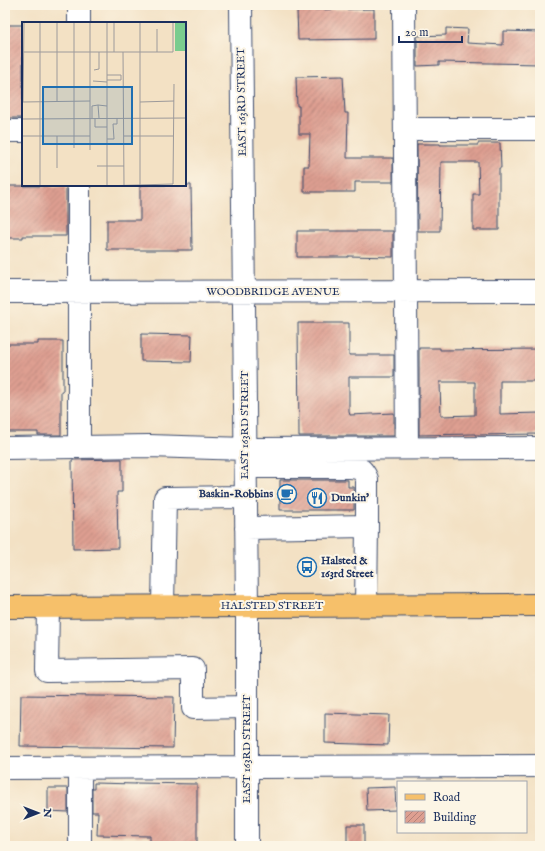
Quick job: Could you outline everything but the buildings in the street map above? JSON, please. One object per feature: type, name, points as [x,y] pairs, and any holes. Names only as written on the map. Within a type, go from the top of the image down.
[{"type":"main road","name":"HALSTED STREET","points":[[5,606],[540,605]]},
{"type":"street","points":[[79,5],[79,22]]},
{"type":"street","name":"EAST 163RD STREET","points":[[242,5],[247,606],[247,846]]},
{"type":"street","points":[[404,5],[407,448]]},
{"type":"street","points":[[405,129],[540,129]]},
{"type":"street","points":[[5,131],[22,131]]},
{"type":"street","points":[[79,186],[79,447]]},
{"type":"street","name":"WOODBRIDGE AVENUE","points":[[5,292],[540,292]]},
{"type":"street","points":[[5,448],[149,446],[246,458],[358,468],[364,472],[367,478],[366,605]]},
{"type":"street","points":[[246,458],[407,448],[540,448]]},
{"type":"street","points":[[163,606],[165,498],[246,497]]},
{"type":"street","points":[[246,528],[367,526]]},
{"type":"street","points":[[48,606],[47,671],[193,669],[193,708],[247,707]]},
{"type":"street","points":[[5,768],[540,766]]},
{"type":"street","points":[[80,768],[80,846]]},
{"type":"place","name":"Baskin-Robbins","points":[[287,494]]},
{"type":"place","name":"Dunkin'","points":[[317,498]]},
{"type":"place","name":"Halsted & 163rd Street","points":[[307,567]]}]
